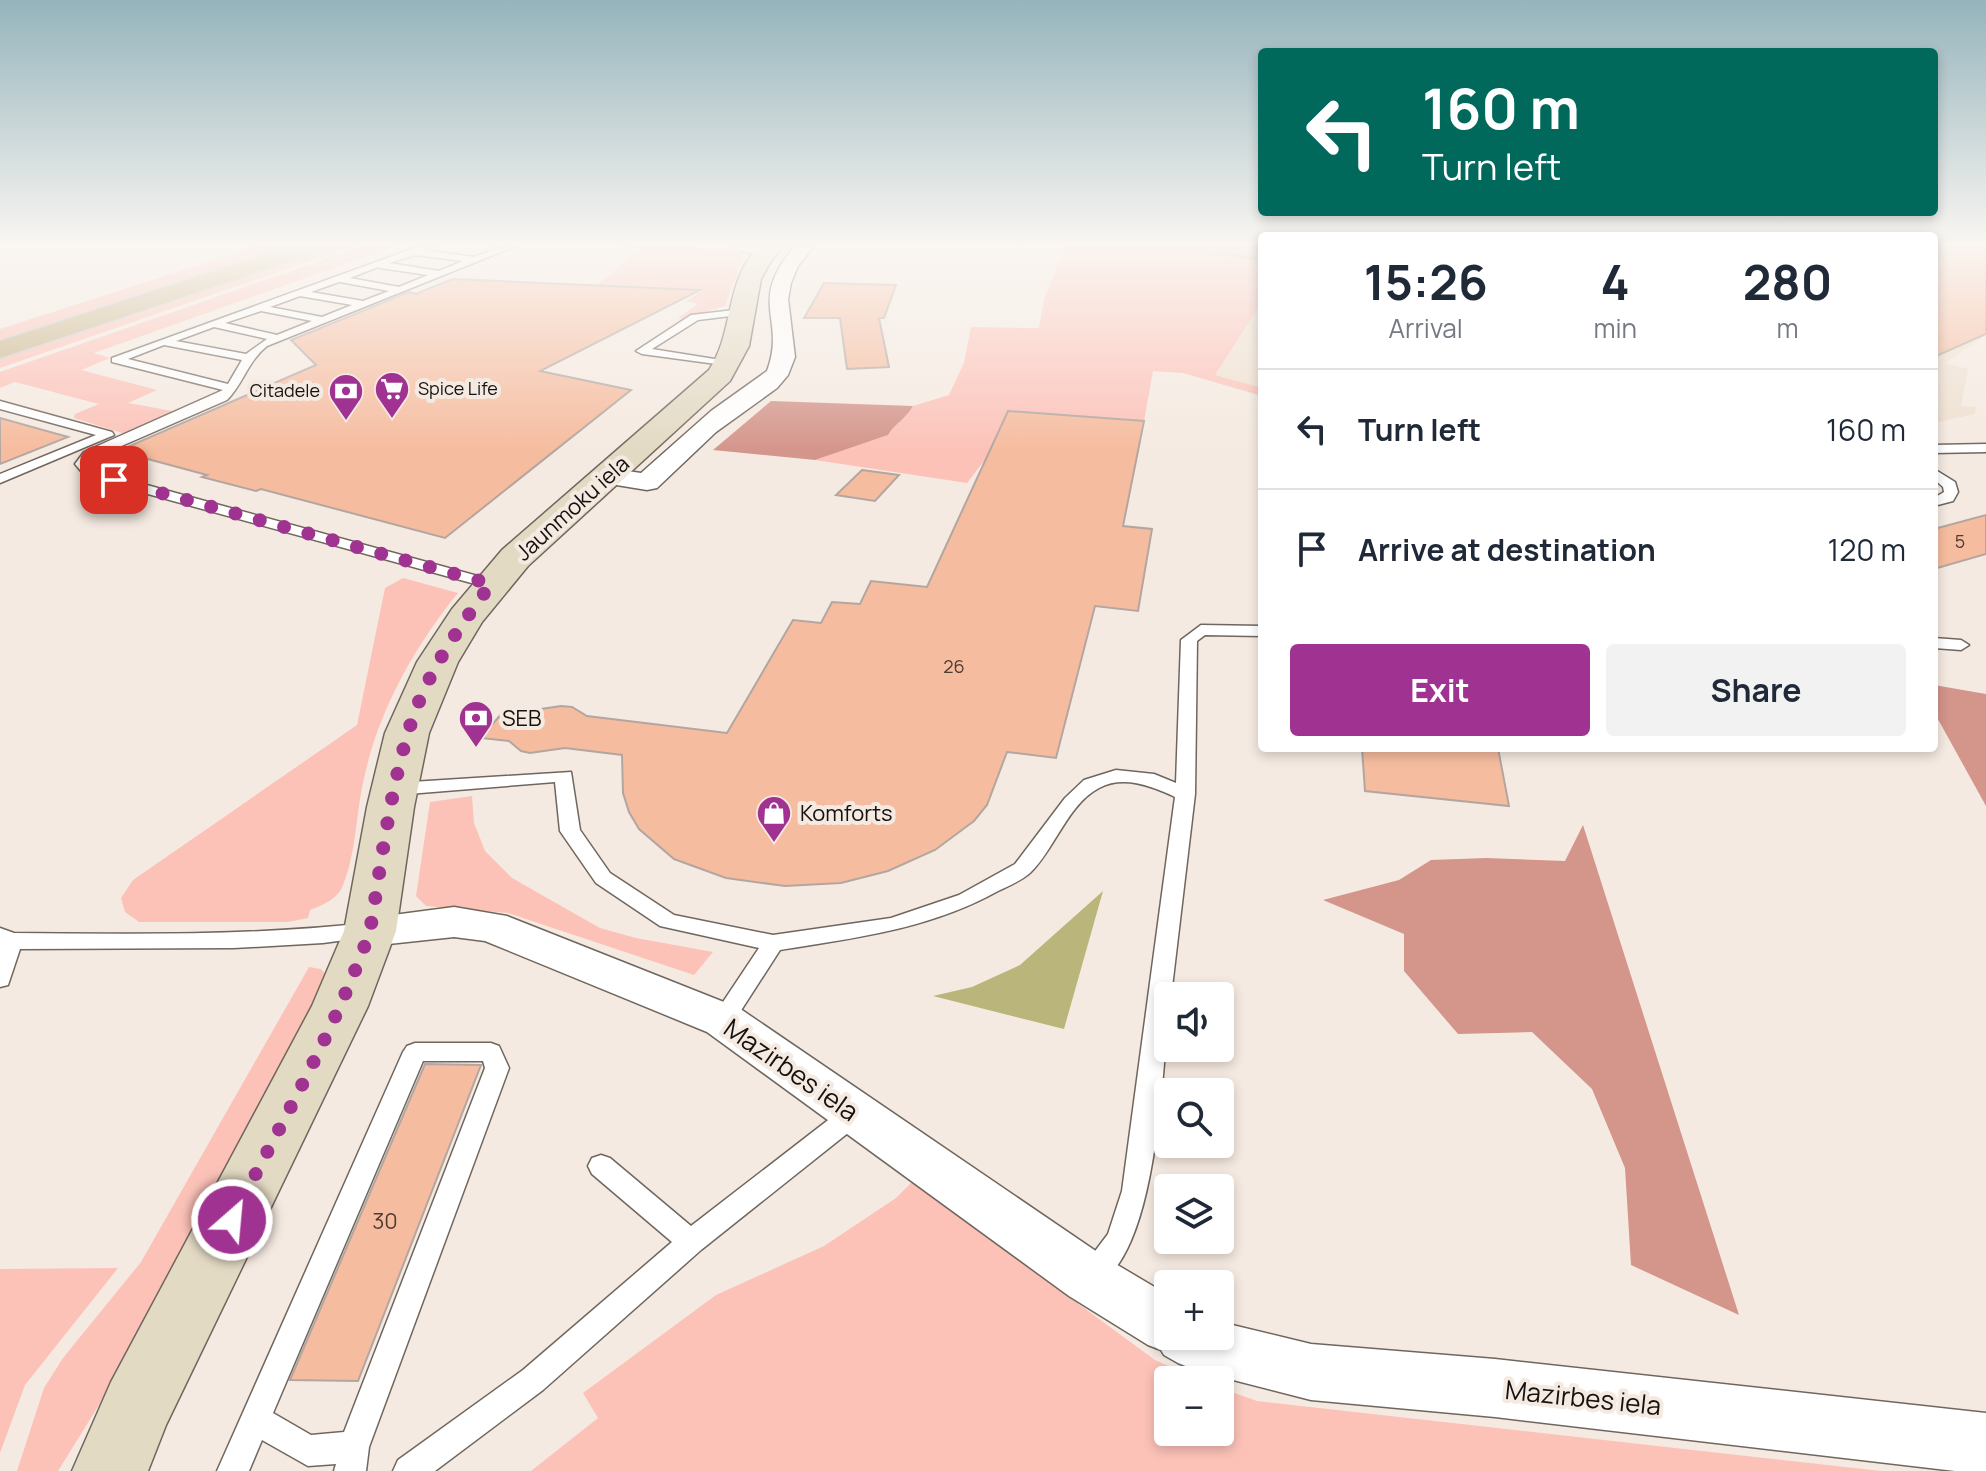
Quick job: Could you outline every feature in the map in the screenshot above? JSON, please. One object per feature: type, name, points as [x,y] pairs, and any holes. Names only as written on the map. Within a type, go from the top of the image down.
[{"type":"main road","points":[[0,350],[106,315]]},
{"type":"street","name":"Jaunmoku iela","points":[[627,479],[727,364],[750,315]]},
{"type":"street","name":"Jaunmoku iela","points":[[90,1471],[124,1439],[340,1006],[370,931],[408,732],[424,690],[449,642],[491,584],[547,528],[627,479],[775,378],[784,356],[760,315]]},
{"type":"street","name":"Mazirbes iela","points":[[370,931],[454,922],[492,927],[723,1020],[1089,1278],[1154,1317]]},
{"type":"street","name":"Mazirbes iela","points":[[1222,1350],[1311,1372],[1495,1388],[1986,1444]]},
{"type":"lane","points":[[232,389],[116,360],[237,315]]},
{"type":"lane","points":[[296,315],[323,320]]},
{"type":"lane","points":[[336,315],[263,344],[246,357],[232,389],[195,410],[89,455],[82,464],[91,474],[491,584]]},
{"type":"lane","points":[[707,315],[695,317],[642,351],[727,364]]},
{"type":"lane","points":[[211,324],[278,338]]},
{"type":"lane","points":[[163,342],[246,357]]},
{"type":"lane","points":[[0,405],[108,435],[0,479]]},
{"type":"lane","points":[[1938,449],[1986,448]]},
{"type":"lane","points":[[1938,476],[1950,485],[1951,492],[1948,498],[1938,501]]},
{"type":"lane","points":[[1089,1278],[1119,1240],[1135,1191],[1185,794],[1189,640],[1201,630],[1258,631]]},
{"type":"lane","points":[[1938,643],[1961,645]]},
{"type":"lane","points":[[395,789],[564,776],[570,831],[603,878],[668,921],[773,943],[893,925],[966,900],[1022,869],[1072,802],[1091,784],[1116,776],[1129,777],[1154,780],[1185,794]]},
{"type":"lane","points":[[0,979],[6,938],[311,938],[370,931]]},
{"type":"lane","points":[[723,1020],[773,943]]},
{"type":"lane","points":[[233,1471],[255,1419],[415,1052],[491,1052],[497,1068],[352,1459],[308,1451],[255,1419]]},
{"type":"lane","points":[[409,1471],[533,1380],[691,1242],[854,1114]]},
{"type":"lane","points":[[601,1166],[691,1242]]},
{"type":"shaded area","points":[[45,315],[90,315],[0,345],[0,329]]},
{"type":"shaded area","points":[[122,315],[154,315],[0,368],[0,356]]},
{"type":"shaded area","points":[[165,315],[202,315],[94,353],[110,358],[81,370],[157,390],[128,403],[178,412],[125,434],[74,418],[75,414],[99,404],[15,382],[0,388],[0,372]]},
{"type":"shaded area","points":[[1041,315],[1254,315],[1215,375],[1258,387],[1258,395],[1183,373],[1153,371],[1144,421],[1008,411],[984,461],[967,483],[815,460],[888,435],[913,406],[949,395],[964,363],[971,327],[1039,328]]},
{"type":"shaded area","points":[[1254,315],[1258,315],[1258,387],[1214,376]]},
{"type":"shaded area","points":[[1938,315],[1986,315],[1986,335],[1945,363],[1968,369],[1961,406],[1976,407],[1975,414],[1938,422]]},
{"type":"shaded area","points":[[771,401],[913,406],[888,435],[815,460],[713,450]]},
{"type":"shaded area","points":[[403,578],[458,593],[412,658],[378,731],[363,783],[351,860],[338,894],[310,910],[308,918],[288,922],[139,922],[125,912],[121,898],[133,880],[357,725],[385,588]]},
{"type":"shaded area","points":[[1938,686],[1986,694],[1986,806],[1938,719]]},
{"type":"shaded area","points":[[472,796],[474,823],[485,851],[512,878],[600,928],[713,952],[694,975],[508,913],[426,906],[416,896],[430,802]]},
{"type":"shaded area","points":[[1583,825],[1739,1315],[1631,1265],[1625,1168],[1592,1089],[1532,1032],[1458,1034],[1404,971],[1404,934],[1323,900],[1399,880],[1431,860],[1486,858],[1565,861]]},
{"type":"shaded area","points":[[1103,891],[1064,1029],[933,996],[972,987],[1020,965]]},
{"type":"shaded area","points":[[309,967],[321,969],[326,975],[322,992],[125,1363],[58,1471],[17,1471],[44,1388],[63,1358],[141,1262]]},
{"type":"shaded area","points":[[912,1182],[1155,1360],[1168,1366],[1154,1366],[1154,1446],[1234,1446],[1234,1393],[1257,1401],[1881,1471],[531,1471],[598,1418],[583,1393],[716,1295],[824,1246],[896,1198]]},
{"type":"shaded area","points":[[118,1268],[25,1385],[0,1453],[0,1269]]},
{"type":"building","name":"Spice Life","points":[[353,315],[651,315],[540,371],[631,390],[445,538],[261,489],[256,491],[202,477],[207,475],[118,451],[316,365],[291,340]]},
{"type":"building","points":[[806,315],[885,315],[879,318],[889,367],[847,369],[840,318],[804,318]]},
{"type":"building","points":[[1938,315],[1986,315],[1986,334],[1938,355]]},
{"type":"building","points":[[1008,411],[1144,421],[1123,526],[1152,529],[1138,611],[1095,606],[1056,758],[1007,752],[987,805],[974,821],[935,850],[888,871],[841,883],[785,886],[726,878],[674,859],[639,829],[623,793],[622,755],[565,748],[530,753],[521,751],[509,741],[481,738],[506,708],[534,710],[561,706],[572,707],[587,716],[727,733],[793,620],[821,623],[832,602],[860,604],[871,581],[927,587]]},
{"type":"building","points":[[0,418],[68,437],[0,464]]},
{"type":"building","points":[[862,470],[899,475],[875,501],[836,495]]},
{"type":"building","points":[[1986,515],[1986,554],[1938,568],[1938,528]]},
{"type":"building","points":[[1362,752],[1499,752],[1509,806],[1365,791]]},
{"type":"building","points":[[425,1064],[481,1065],[358,1381],[290,1380]]},
{"type":"place","name":"Spice Life","points":[[392,420]]},
{"type":"place","name":"Citadele","points":[[346,422]]},
{"type":"place","name":"SEB","points":[[476,749]]},
{"type":"place","name":"Komforts","points":[[774,844]]},
{"type":"route","points":[[114,480],[491,584],[449,642],[424,690],[408,732],[395,789],[370,931],[340,1006],[232,1220]]}]
